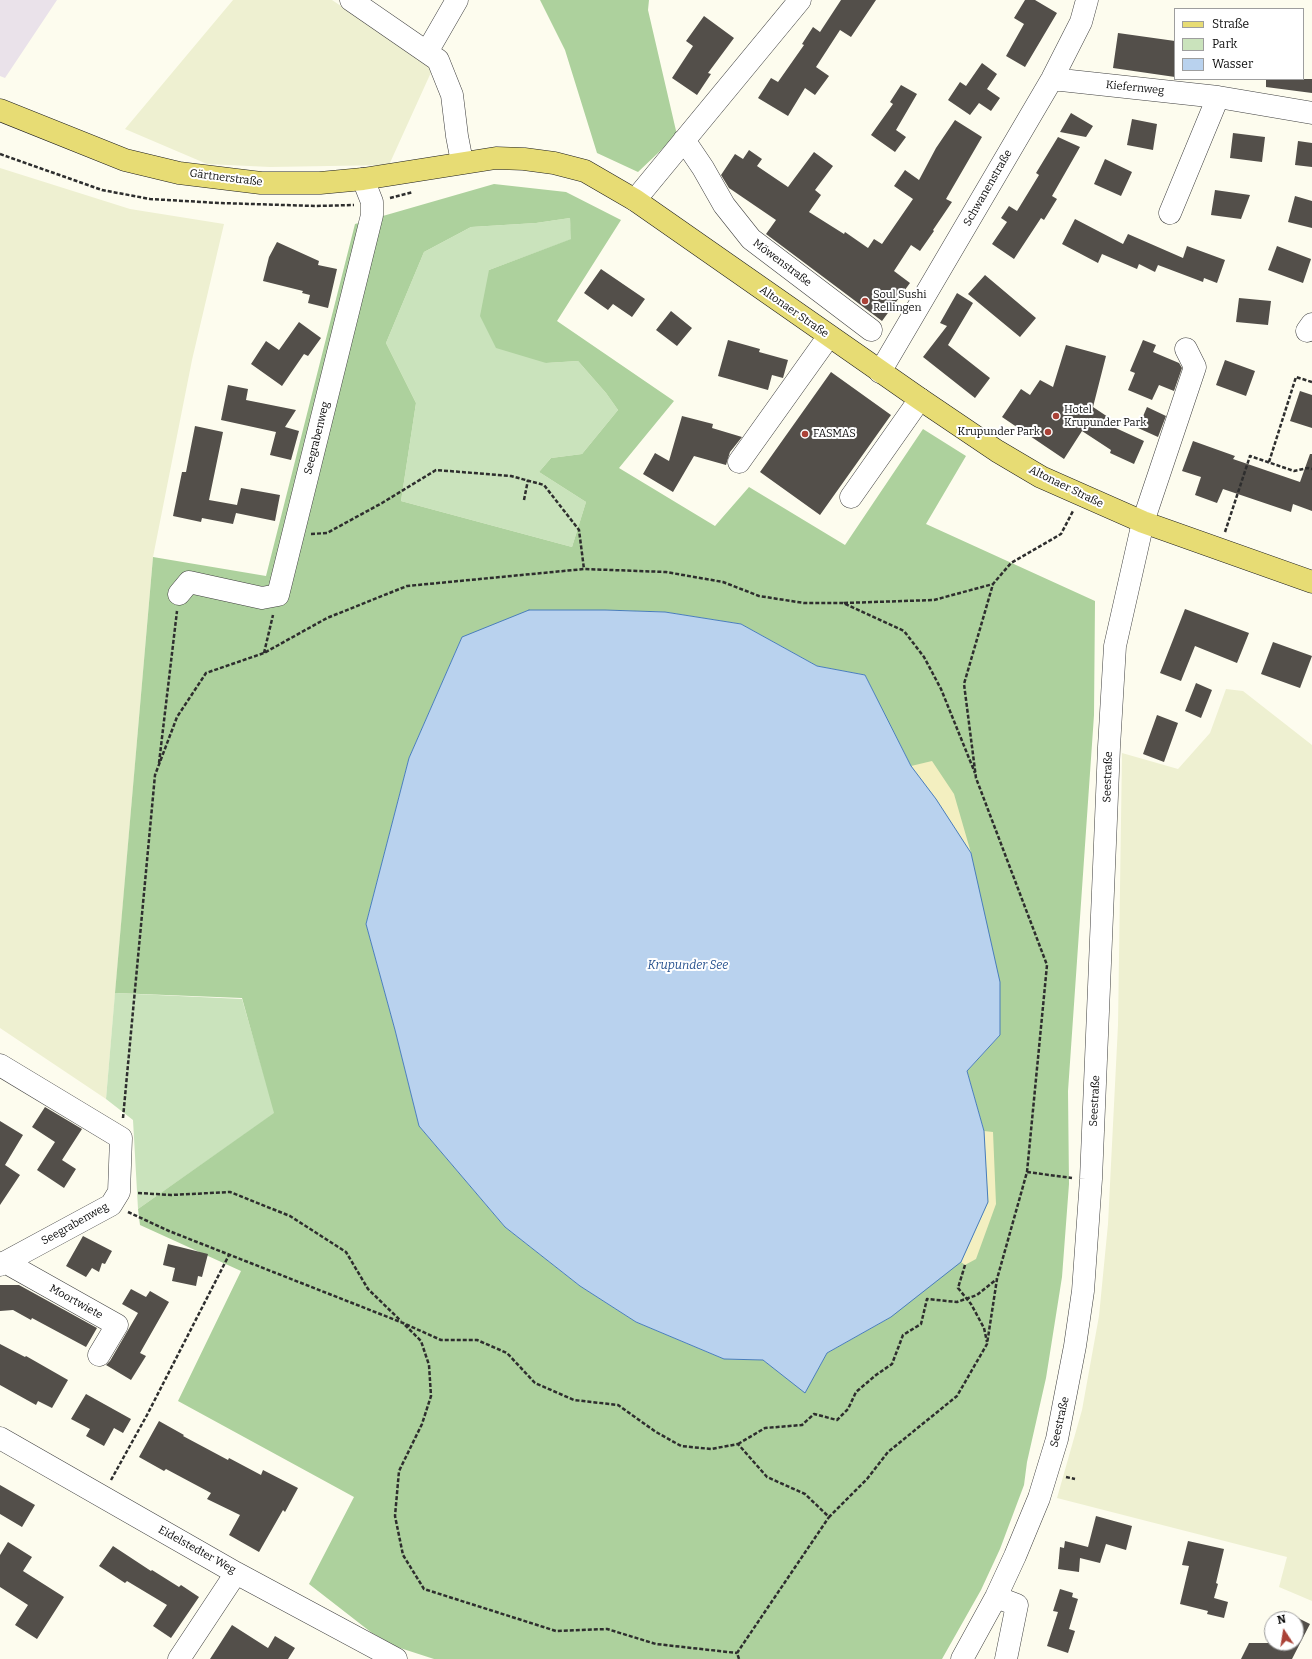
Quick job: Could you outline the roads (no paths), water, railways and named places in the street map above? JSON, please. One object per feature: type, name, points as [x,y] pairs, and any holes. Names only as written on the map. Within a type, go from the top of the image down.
[{"type":"main road","name":"Gärtnerstraße","points":[[0,110],[125,160],[179,173],[261,184],[320,183],[363,179],[462,162]]},
{"type":"main road","name":"Altonaer Straße","points":[[462,162],[496,158],[524,159],[554,163],[584,172],[635,200],[880,372],[997,451],[1041,477],[1143,522],[1312,582]]},
{"type":"street","points":[[351,0],[438,60],[452,95],[462,162]]},
{"type":"street","points":[[426,52],[457,0]]},
{"type":"street","points":[[635,200],[800,0]]},
{"type":"street","name":"Schwanenstraße","points":[[880,372],[1052,80],[1081,22],[1087,0]]},
{"type":"street","name":"Kiefernweg","points":[[1052,80],[1218,97],[1312,112]]},
{"type":"street","points":[[1170,213],[1218,97]]},
{"type":"street","name":"Möwenstraße","points":[[684,140],[703,168],[724,205],[751,239],[871,330]]},
{"type":"street","name":"Seegrabenweg","points":[[179,594],[189,582],[262,598],[278,595],[372,215],[372,202],[363,179]]},
{"type":"street","points":[[739,462],[829,336]]},
{"type":"street","name":"Seestraße","points":[[962,1659],[996,1597],[1024,1535],[1048,1471],[1068,1390],[1083,1291],[1087,1241],[1115,646],[1143,522],[1195,367],[1186,349]]},
{"type":"street","points":[[852,497],[920,399]]},
{"type":"street","name":"Seegrabenweg","points":[[0,1065],[121,1138],[115,1198],[3,1263]]},
{"type":"street","name":"Moortwiete","points":[[3,1263],[117,1325],[99,1355]]},
{"type":"street","name":"Eidelstedter Weg","points":[[0,1438],[236,1573],[396,1659]]},
{"type":"street","points":[[179,1659],[236,1573]]},
{"type":"street","points":[[996,1597],[1017,1605],[1006,1659]]},
{"type":"water","name":"Krupunder See","points":[[529,610],[665,612],[741,624],[817,666],[865,675],[911,766],[936,799],[971,853],[1000,982],[1000,1035],[967,1071],[984,1131],[988,1202],[961,1262],[891,1317],[827,1353],[805,1393],[763,1360],[724,1359],[636,1322],[580,1286],[505,1227],[419,1126],[366,924],[409,758],[462,637]]},
{"type":"place","name":"Soul Sushi Rellingen","points":[[865,301]]},
{"type":"place","name":"Hotel Krupunder Park","points":[[1056,416]]},
{"type":"place","name":"Krupunder Park","points":[[1048,432]]},
{"type":"place","name":"FASMAS","points":[[805,434]]}]
